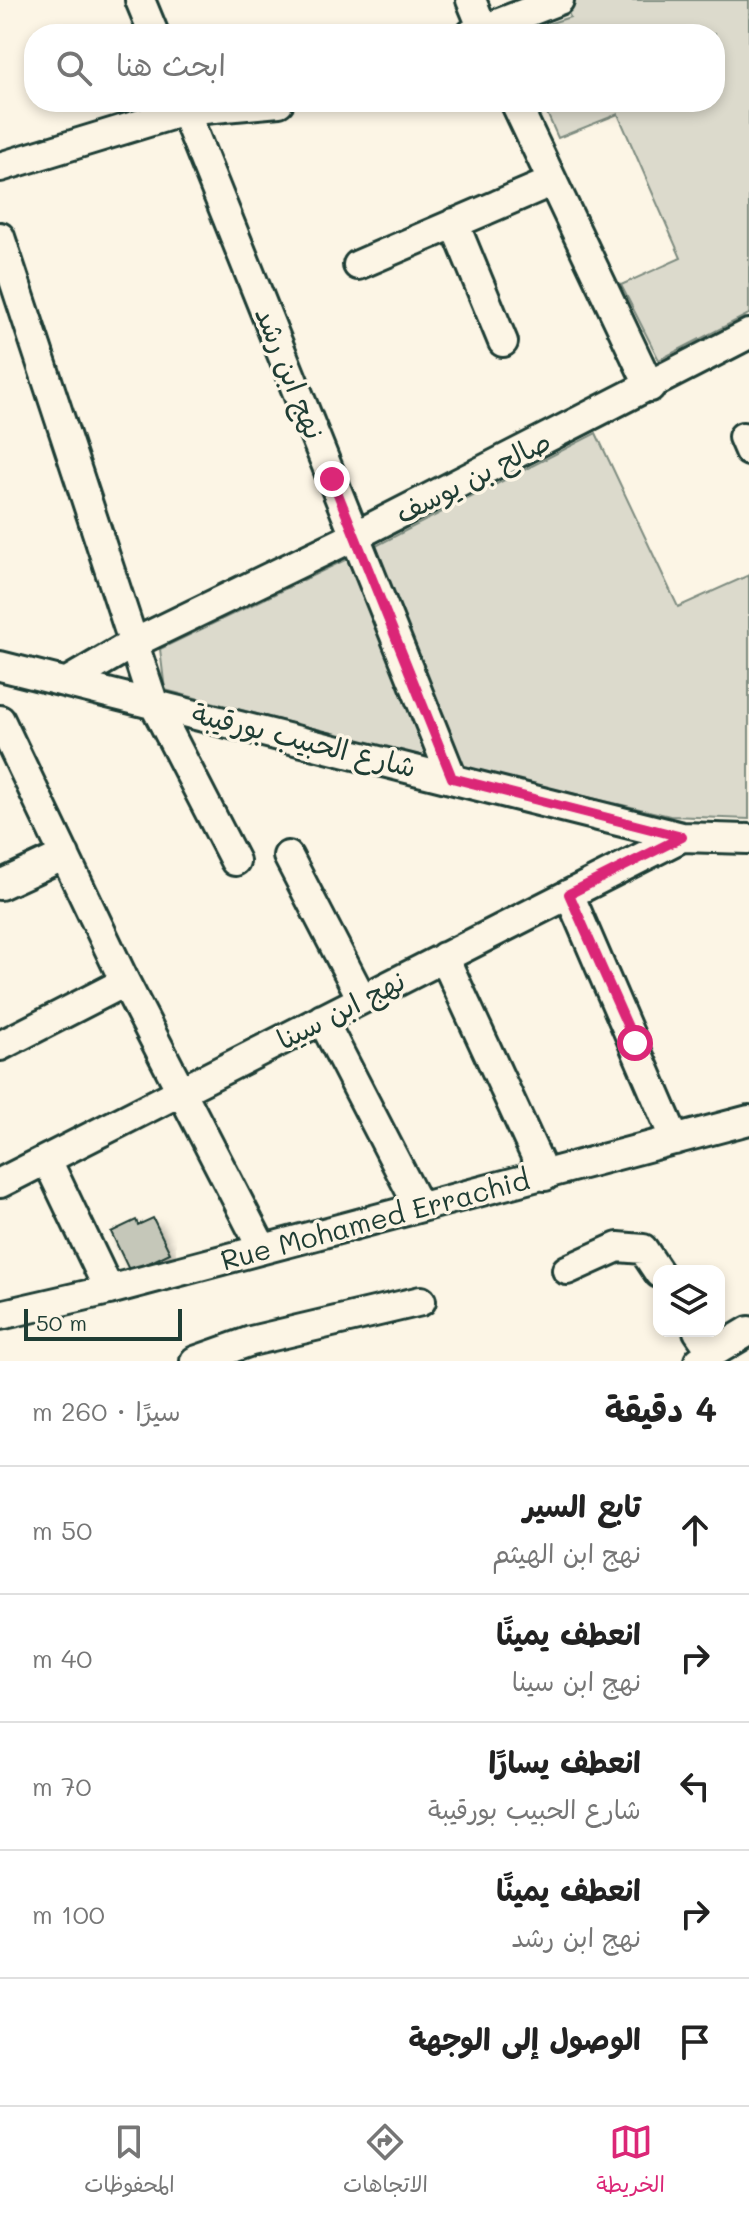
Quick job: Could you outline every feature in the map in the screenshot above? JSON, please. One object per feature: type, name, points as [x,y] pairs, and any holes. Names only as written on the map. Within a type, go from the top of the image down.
[{"type":"street","points":[[140,0],[150,24]]},
{"type":"street","points":[[471,0],[478,24]]},
{"type":"street","points":[[502,24],[559,0]]},
{"type":"street","points":[[0,167],[165,112]]},
{"type":"street","name":"نهج ابن رشد","points":[[185,112],[452,778]]},
{"type":"street","points":[[520,112],[650,387]]},
{"type":"street","points":[[358,265],[551,182]]},
{"type":"street","points":[[454,223],[503,342]]},
{"type":"street","points":[[0,237],[153,702],[235,861]]},
{"type":"street","name":"صالح بن يوسف","points":[[67,682],[134,643],[355,536],[749,334]]},
{"type":"street","name":"شارع الحبيب بورقيبة","points":[[0,666],[682,837],[748,841]]},
{"type":"street","points":[[0,720],[125,982],[262,1248]]},
{"type":"street","name":"نهج ابن سينا","points":[[0,1183],[682,837]]},
{"type":"street","points":[[0,885],[65,855]]},
{"type":"street","points":[[288,856],[362,999]]},
{"type":"street","points":[[569,894],[675,1140]]},
{"type":"street","points":[[444,957],[545,1176]]},
{"type":"street","points":[[0,1046],[125,982]]},
{"type":"street","points":[[322,1019],[419,1207]]},
{"type":"street","name":"Rue Mohamed Errachid","points":[[0,1315],[109,1290],[749,1120]]},
{"type":"street","points":[[47,1160],[109,1290]]},
{"type":"street","points":[[567,1270],[618,1247],[643,1249],[654,1265]]},
{"type":"street","points":[[195,1361],[264,1338],[421,1301]]},
{"type":"street","points":[[704,1348],[749,1331]]},
{"type":"shaded area","points":[[563,0],[749,0],[749,314],[659,360],[621,285],[681,258],[618,114],[558,138],[546,112],[725,112],[725,24],[548,24],[570,17]]},
{"type":"shaded area","points":[[596,433],[678,607],[749,575],[749,819],[670,816],[462,768],[372,548]]},
{"type":"shaded area","points":[[347,559],[434,760],[165,690],[160,649]]},
{"type":"building","points":[[153,1218],[170,1253],[130,1272],[111,1232],[136,1220],[138,1225]]},
{"type":"route","points":[[332,479],[452,778],[682,837],[569,894],[635,1043]]}]
